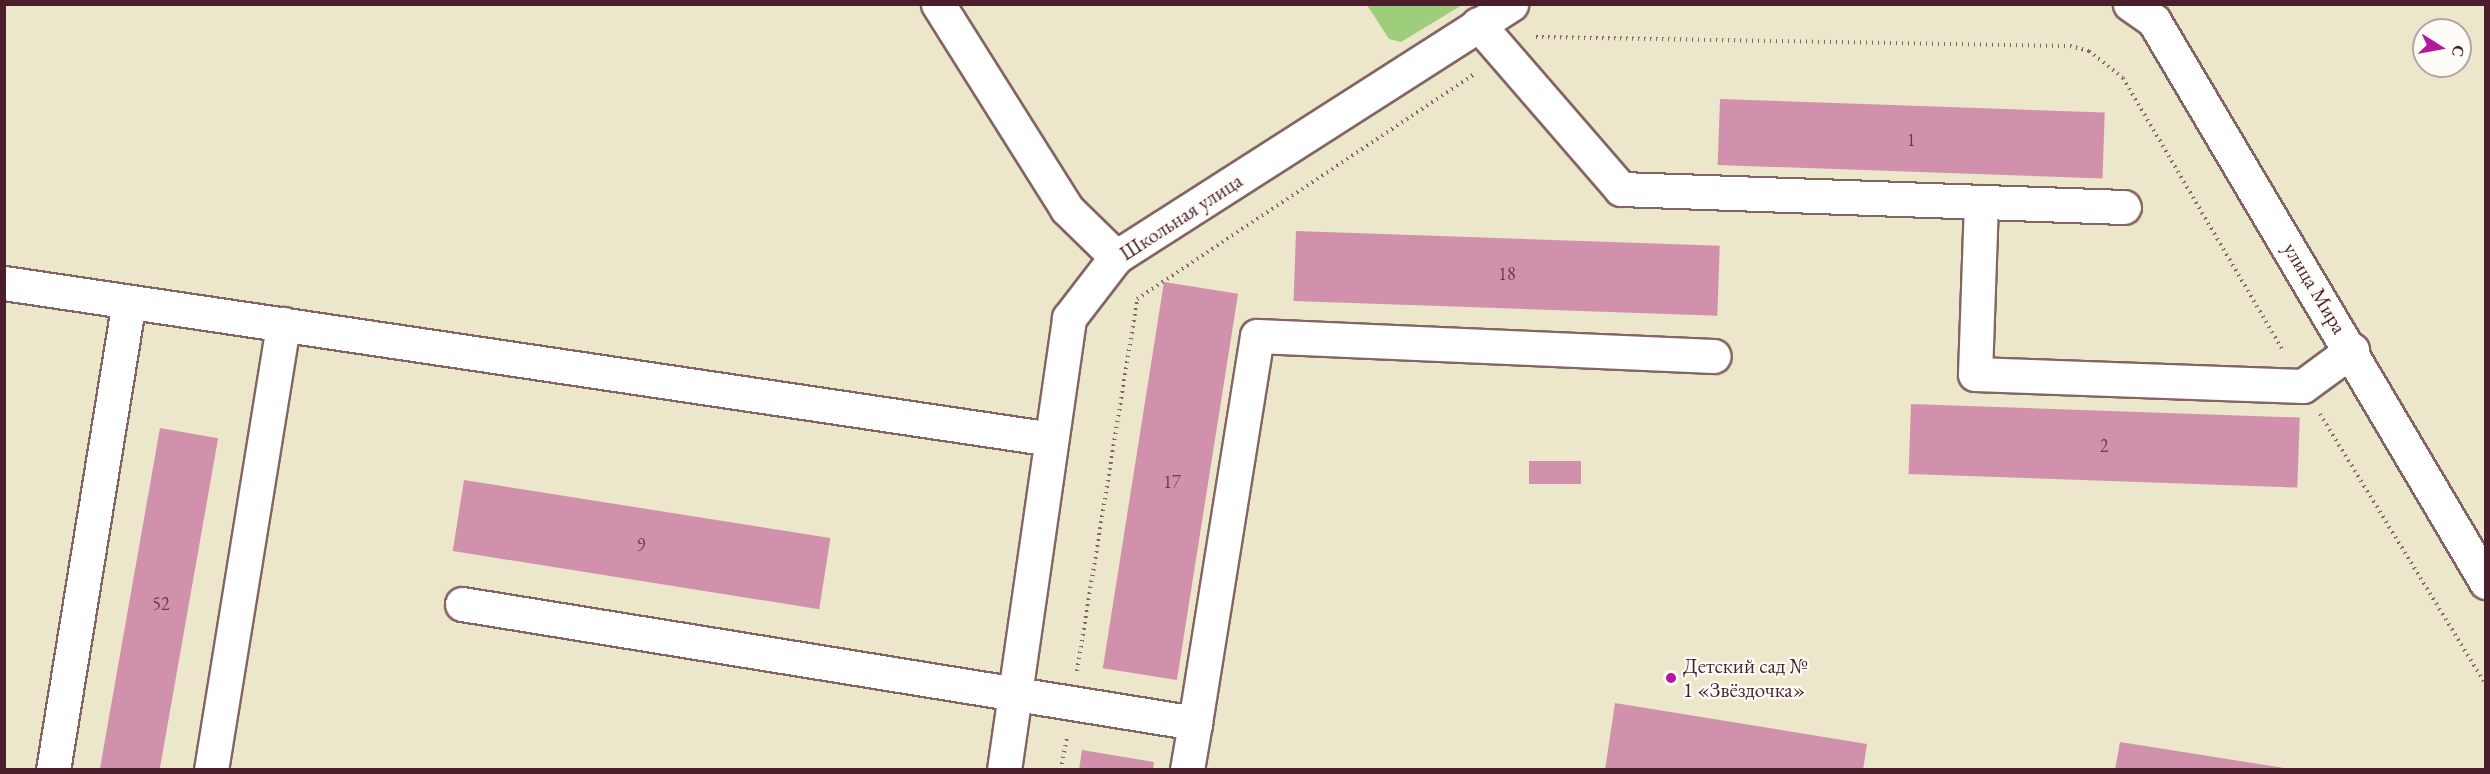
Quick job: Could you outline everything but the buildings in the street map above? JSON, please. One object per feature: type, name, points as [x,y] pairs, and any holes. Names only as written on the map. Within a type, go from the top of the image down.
[{"type":"street","points":[[938,4],[1012,114],[1067,209],[1116,257]]},
{"type":"street","name":"Школьная улица","points":[[1004,770],[1070,318],[1116,257],[1511,4]]},
{"type":"street","name":"улица Мира","points":[[2130,4],[2154,21],[2352,350],[2486,582]]},
{"type":"street","points":[[1478,24],[1621,189],[2124,207]]},
{"type":"street","points":[[1981,202],[1975,374],[2303,386],[2352,350]]},
{"type":"street","points":[[4,283],[1051,439]]},
{"type":"street","points":[[53,770],[129,302]]},
{"type":"street","points":[[211,770],[283,324]]},
{"type":"street","points":[[1187,770],[1257,336],[1714,356]]},
{"type":"street","points":[[462,604],[1072,701],[1195,723]]},
{"type":"path","points":[[1061,770],[1137,299],[1533,37],[2070,46],[2089,51],[2123,78],[2303,386],[2486,685]]},
{"type":"green space","points":[[1367,5],[1462,5],[1401,42],[1389,39]]},
{"type":"place","name":"Детский сад № 1 «Звёздочка»","points":[[1671,678]]}]
